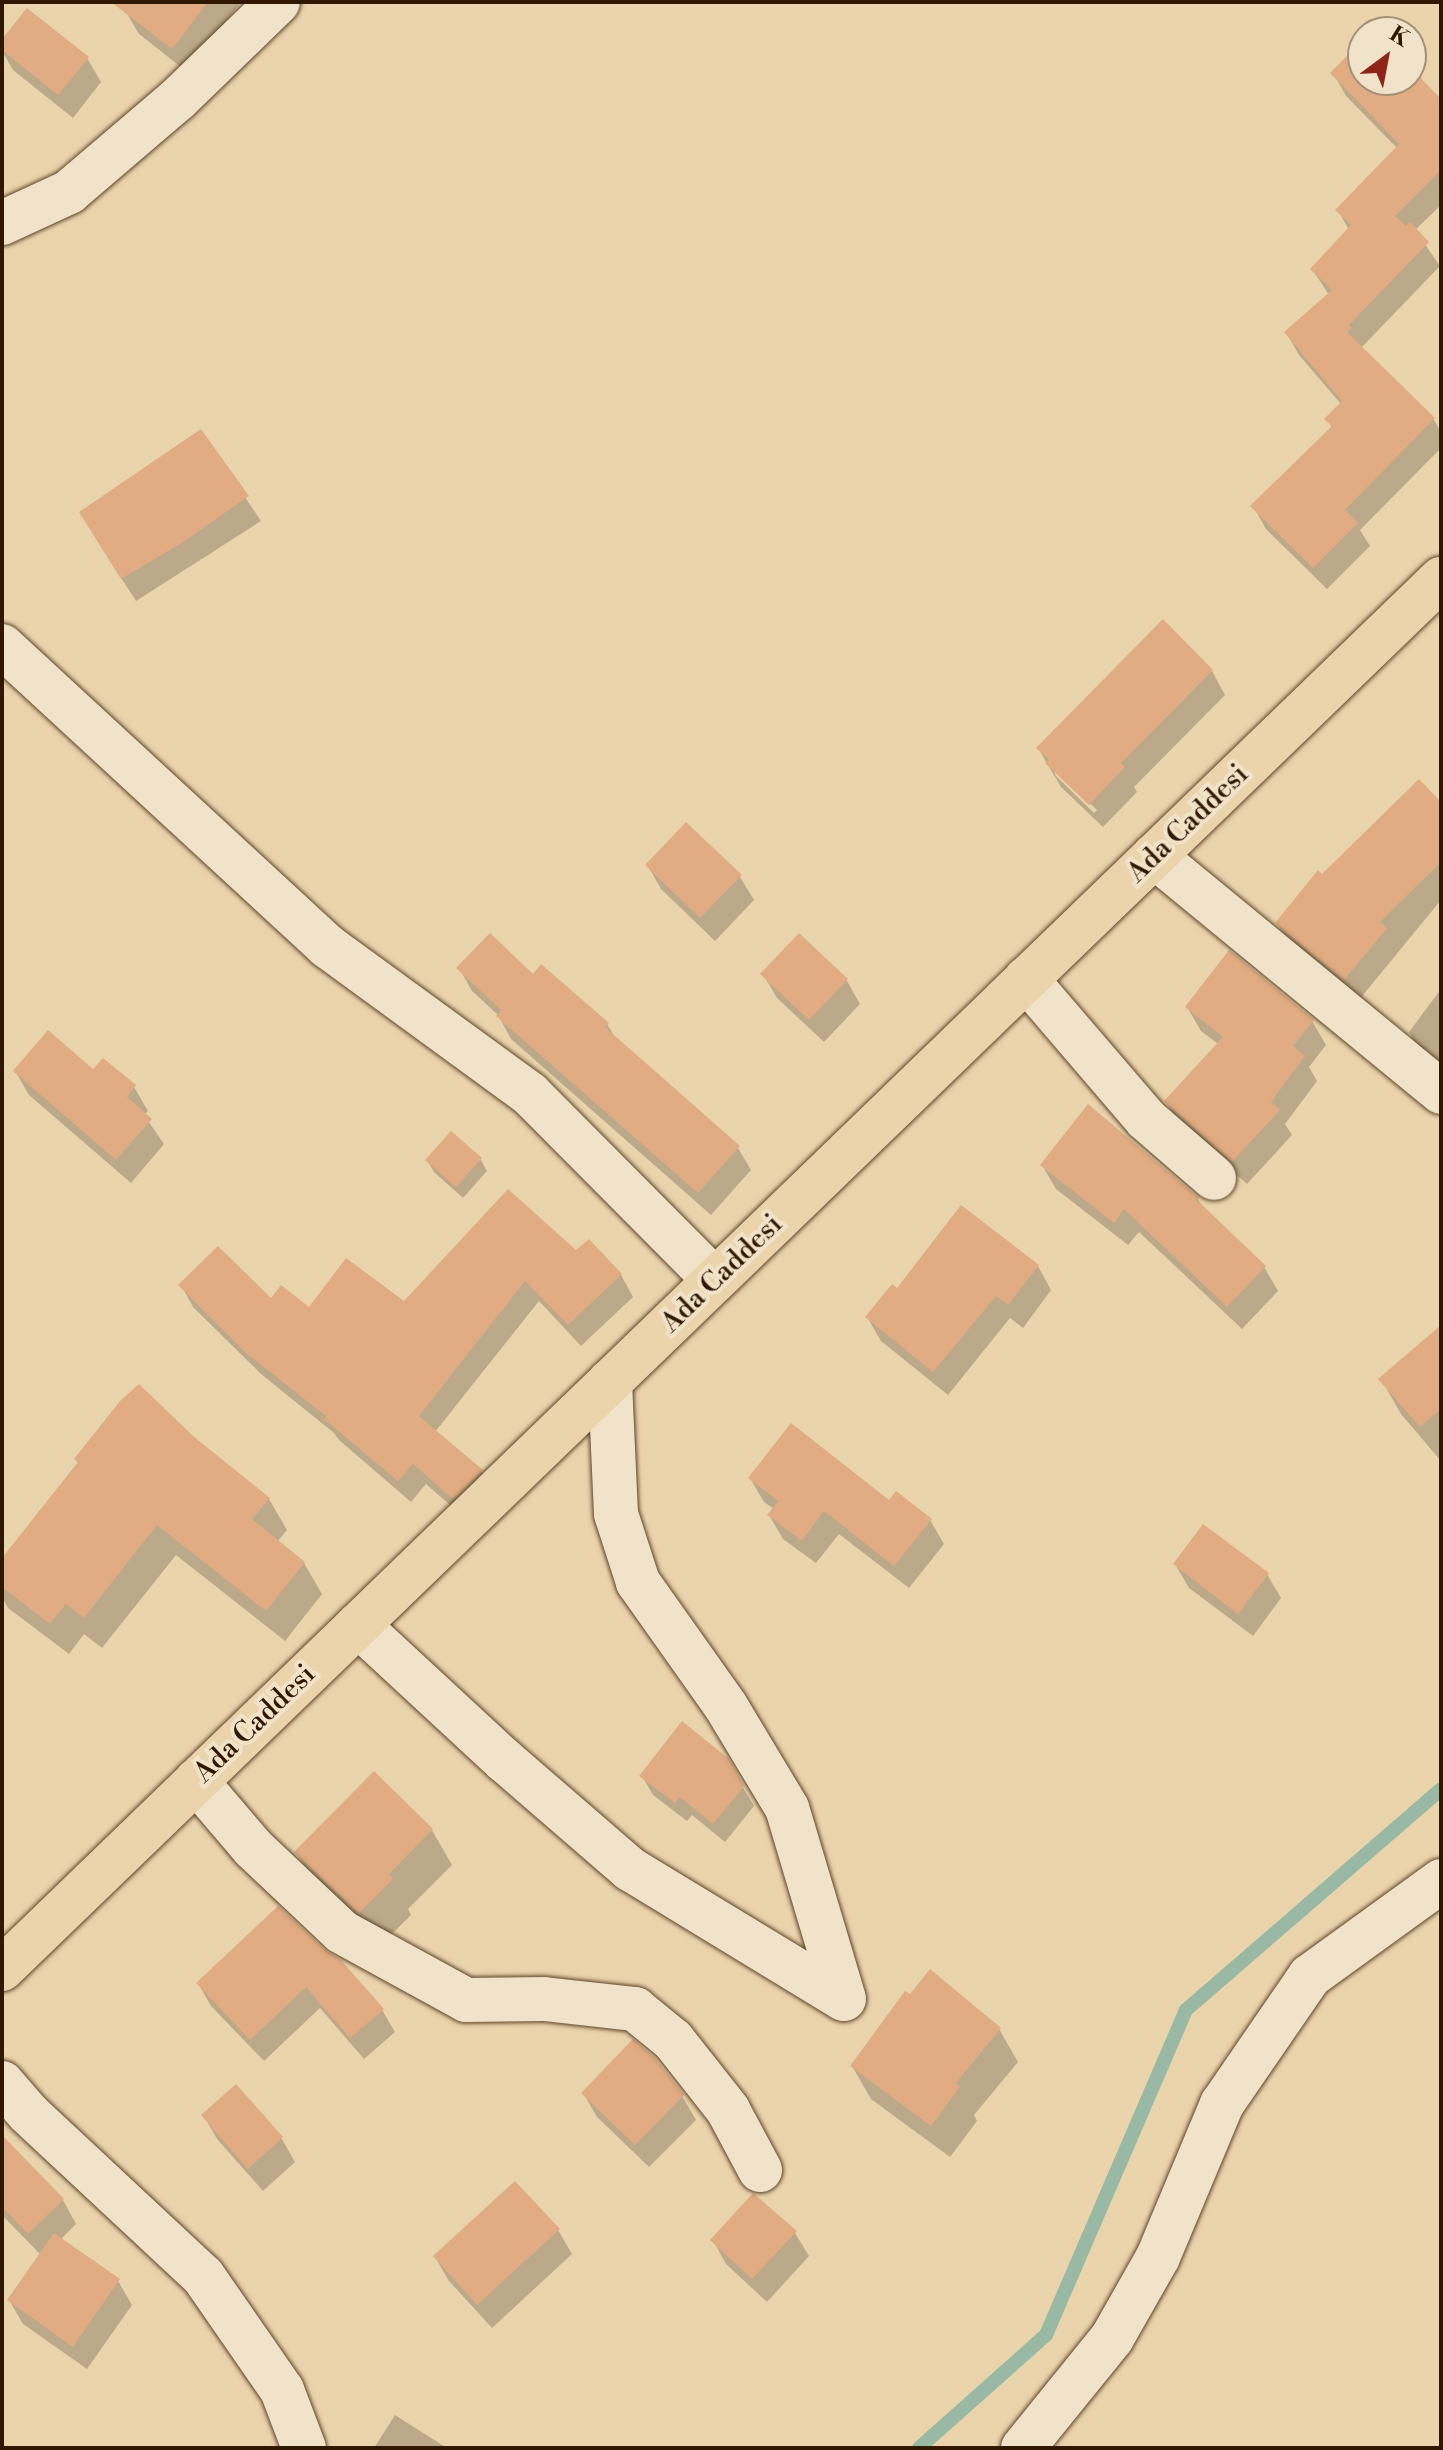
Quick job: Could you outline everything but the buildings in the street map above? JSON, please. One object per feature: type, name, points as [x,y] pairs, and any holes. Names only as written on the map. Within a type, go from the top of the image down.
[{"type":"main road","name":"Ada Caddesi","points":[[2,1969],[1441,579]]},
{"type":"street","points":[[2,223],[69,192],[178,99],[278,2]]},
{"type":"street","points":[[2,646],[327,946],[530,1094],[715,1280]]},
{"type":"street","points":[[1154,856],[1441,1092]]},
{"type":"street","points":[[1026,979],[1146,1119],[1214,1178]]},
{"type":"street","points":[[358,1625],[504,1760],[630,1869],[844,1999],[787,1808],[725,1705],[638,1582],[616,1514],[610,1381]]},
{"type":"street","points":[[196,1781],[253,1848],[342,1932],[466,2000],[544,1999],[635,2009],[673,2040],[728,2110],[760,2170]]},
{"type":"street","points":[[1023,2448],[1112,2338],[1158,2257],[1222,2104],[1310,1976],[1441,1881]]},
{"type":"street","points":[[2,2083],[28,2113],[203,2276],[282,2390],[304,2448]]},
{"type":"waterway","points":[[919,2448],[1046,2335],[1186,2010],[1441,1789]]}]
